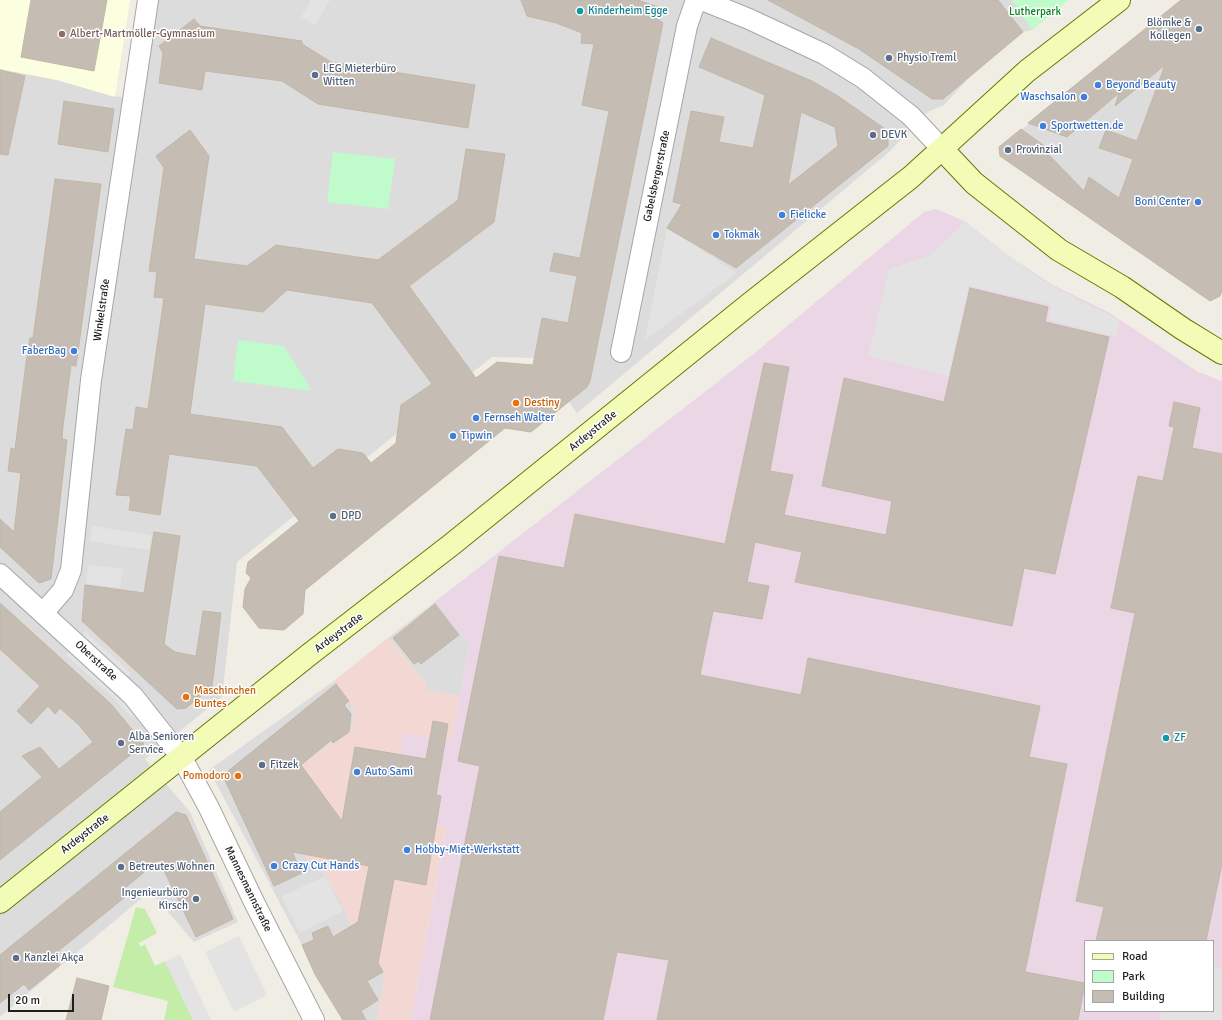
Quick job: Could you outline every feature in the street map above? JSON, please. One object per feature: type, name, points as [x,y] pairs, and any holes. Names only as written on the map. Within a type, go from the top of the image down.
[{"type":"main road","name":"Ardeystraße","points":[[0,902],[519,491],[911,177],[1027,71],[1119,0]]},
{"type":"main road","points":[[942,149],[974,183],[1059,250],[1122,287],[1183,329],[1222,353]]},
{"type":"street","name":"Winkelstraße","points":[[43,613],[63,590],[71,570],[91,380],[148,0]]},
{"type":"street","name":"Gabelsbergerstraße","points":[[621,352],[688,26],[696,0]]},
{"type":"street","points":[[702,0],[749,19],[824,54],[863,78],[911,116],[942,149]]},
{"type":"street","name":"Oberstraße","points":[[0,574],[133,696],[182,758]]},
{"type":"street","name":"Mannesmannstraße","points":[[182,758],[209,808],[254,902],[314,1020]]},
{"type":"shaded area","name":"Albert-Martmöller-Gymnasium","points":[[0,0],[130,0],[115,97],[57,80],[0,69]]},
{"type":"shaded area","points":[[149,0],[1068,0],[1032,30],[1023,32],[976,70],[944,105],[928,112],[889,152],[577,413],[538,358],[492,357],[237,562],[222,697],[145,759],[190,812],[238,922],[194,942],[150,891],[0,1017],[0,69],[57,80],[127,99]]},
{"type":"shaded area","points":[[311,0],[330,0],[315,25],[301,17]]},
{"type":"shaded area","points":[[1181,0],[1173,153],[1138,252],[1000,156],[1000,147]]},
{"type":"shaded area","points":[[936,209],[966,222],[1006,254],[1051,284],[1110,313],[1198,372],[1222,381],[1222,1020],[411,1020],[447,827],[381,815],[394,793],[404,733],[452,741],[470,640],[464,637],[436,601],[756,352],[924,212]]},
{"type":"shaded area","points":[[965,222],[1039,278],[1080,301],[1120,320],[1116,337],[1048,320],[1051,305],[969,286],[948,376],[868,356],[889,269],[930,255]]},
{"type":"shaded area","points":[[667,228],[737,273],[645,340]]},
{"type":"shaded area","points":[[92,526],[151,535],[149,550],[90,541]]},
{"type":"shaded area","points":[[88,565],[123,569],[120,588],[86,583]]},
{"type":"shaded area","points":[[436,601],[464,637],[470,640],[460,696],[425,690],[426,683],[388,638]]},
{"type":"shaded area","points":[[85,631],[131,673],[127,677],[82,635]]},
{"type":"shaded area","points":[[388,638],[426,683],[426,690],[460,696],[452,741],[394,793],[381,815],[447,826],[411,1020],[377,1020],[385,973],[356,944],[345,910],[325,874],[306,857],[312,820],[301,765],[353,729],[354,708],[334,681]]},
{"type":"shaded area","points":[[69,651],[117,693],[135,713],[131,717],[113,698],[66,655]]},
{"type":"shaded area","points":[[334,681],[354,708],[353,729],[301,765],[312,820],[306,857],[325,874],[345,910],[356,944],[385,973],[377,1020],[342,1020],[315,976],[300,941],[209,770]]},
{"type":"shaded area","points":[[325,876],[343,911],[300,933],[281,897]]},
{"type":"shaded area","points":[[239,936],[267,995],[234,1012],[205,952]]},
{"type":"shaded area","points":[[180,954],[211,1020],[193,1020],[165,962]]},
{"type":"shaded area","points":[[1214,967],[1222,969],[1222,1020],[1159,1020],[1161,1012],[1214,1012]]},
{"type":"green space","name":"Lutherpark","points":[[1012,0],[1069,0],[1032,30]]},
{"type":"green space","points":[[333,152],[395,159],[388,209],[327,202]]},
{"type":"green space","points":[[238,340],[284,346],[312,391],[233,381]]},
{"type":"green space","points":[[136,907],[145,909],[157,933],[139,943],[141,947],[145,944],[155,966],[165,961],[193,1020],[164,1020],[168,1001],[113,987]]},
{"type":"building","points":[[31,0],[107,0],[94,71],[21,57]]},
{"type":"building","points":[[521,0],[638,0],[658,7],[656,18],[663,23],[590,381],[587,387],[531,432],[505,428],[305,590],[303,614],[284,630],[259,628],[243,607],[245,589],[251,578],[246,573],[248,562],[299,521],[257,466],[169,454],[160,515],[129,510],[131,496],[116,495],[126,429],[133,430],[136,407],[148,409],[164,298],[154,297],[157,272],[149,271],[164,168],[156,156],[190,130],[209,156],[194,259],[247,266],[276,245],[378,260],[458,200],[466,149],[505,154],[494,222],[409,286],[476,378],[497,362],[533,365],[542,318],[568,323],[577,276],[550,271],[554,253],[580,258],[609,111],[582,105],[594,44],[581,43],[582,33],[556,23],[527,16]],"holes":[[[287,290],[372,303],[432,384],[401,405],[396,443],[371,463],[363,453],[338,449],[313,468],[282,427],[190,414],[205,304],[263,312]]]},
{"type":"building","points":[[768,0],[998,0],[1023,32],[943,99],[932,99],[859,49]]},
{"type":"building","points":[[1181,0],[1222,0],[1222,291],[1220,296],[1210,301],[1000,156],[999,147],[1021,129],[1050,150],[1047,153],[1084,191],[1089,177],[1119,198],[1133,159],[1099,148],[1106,130],[1137,141],[1165,65],[1115,106],[1119,93],[1067,137],[1028,123]]},
{"type":"building","points":[[194,19],[200,26],[302,41],[302,44],[331,62],[475,85],[468,128],[318,104],[282,81],[205,71],[202,90],[159,83],[163,53],[159,46]]},
{"type":"building","points":[[711,38],[812,81],[838,96],[888,131],[888,146],[736,268],[667,228],[682,204],[673,202],[691,111],[724,117],[719,142],[753,148],[765,95],[699,67]],"holes":[[[801,112],[835,127],[838,146],[788,185]]]},
{"type":"building","points":[[0,70],[25,76],[8,155],[0,154]]},
{"type":"building","points":[[64,101],[114,109],[108,152],[58,144]]},
{"type":"building","points":[[55,179],[101,184],[76,366],[71,365],[63,426],[62,439],[67,440],[51,579],[39,583],[0,547],[0,519],[14,532],[21,473],[8,471],[11,448],[15,449],[30,338],[33,338]]},
{"type":"building","points":[[970,288],[1048,307],[1045,322],[1109,337],[1055,574],[1024,568],[1012,626],[795,582],[802,552],[755,542],[747,582],[769,586],[762,619],[713,611],[700,675],[801,695],[808,658],[1040,706],[1029,757],[1067,764],[1025,972],[1084,983],[1078,1020],[657,1020],[669,960],[617,952],[603,1020],[430,1020],[480,766],[458,761],[499,556],[564,568],[575,514],[725,544],[764,363],[789,367],[770,471],[793,475],[784,515],[886,535],[892,501],[822,486],[844,378],[944,402]]},
{"type":"building","name":"ZF","points":[[1174,402],[1200,408],[1192,448],[1222,454],[1222,864],[1206,940],[1096,940],[1104,907],[1076,901],[1135,613],[1111,608],[1138,476],[1163,481],[1174,427],[1169,426]]},
{"type":"building","points":[[154,532],[180,536],[164,644],[175,652],[196,656],[203,611],[221,613],[212,687],[186,708],[177,709],[82,621],[85,585],[144,593]]},
{"type":"building","points":[[0,603],[111,704],[144,744],[0,860],[0,812],[42,777],[22,756],[40,747],[59,769],[93,742],[79,725],[60,708],[55,714],[48,706],[31,724],[17,711],[40,686],[0,649]]},
{"type":"building","points":[[435,604],[459,635],[421,664],[419,661],[414,664],[393,638]]},
{"type":"building","points":[[336,684],[349,701],[344,705],[351,714],[349,732],[333,743],[331,740],[301,765],[342,821],[355,747],[426,759],[433,721],[448,724],[436,795],[441,796],[426,885],[394,879],[378,963],[383,972],[367,981],[378,1000],[361,1011],[366,1020],[343,1020],[315,974],[302,945],[314,940],[312,933],[328,926],[333,937],[358,922],[369,866],[292,852],[302,873],[274,886],[225,780],[227,772]]},
{"type":"building","points":[[176,812],[186,815],[233,919],[196,937],[159,860],[125,888],[130,893],[52,956],[60,965],[29,990],[24,984],[0,1003],[0,955]]},
{"type":"building","points":[[77,978],[109,986],[101,1020],[66,1020]]},
{"type":"place","name":"Kinderheim Egge","points":[[580,11]]},
{"type":"place","name":"Blömke & Kollegen","points":[[1199,29]]},
{"type":"place","name":"Albert-Martmöller-Gymnasium","points":[[62,34]]},
{"type":"place","name":"Physio Treml","points":[[889,58]]},
{"type":"place","name":"LEG Mieterbüro Witten","points":[[315,75]]},
{"type":"place","name":"Beyond Beauty","points":[[1098,85]]},
{"type":"place","name":"Waschsalon","points":[[1084,97]]},
{"type":"place","name":"Sportwetten.de","points":[[1043,126]]},
{"type":"place","name":"DEVK","points":[[873,135]]},
{"type":"place","name":"Provinzial","points":[[1008,150]]},
{"type":"place","name":"Boni Center","points":[[1198,202]]},
{"type":"place","name":"Fielicke","points":[[782,215]]},
{"type":"place","name":"Tokmak","points":[[716,235]]},
{"type":"place","name":"FaberBag","points":[[74,351]]},
{"type":"place","name":"Destiny","points":[[516,403]]},
{"type":"place","name":"Fernseh Walter","points":[[476,418]]},
{"type":"place","name":"Tipwin","points":[[453,436]]},
{"type":"place","name":"DPD","points":[[333,516]]},
{"type":"place","name":"Maschinchen Buntes","points":[[186,697]]},
{"type":"place","name":"ZF","points":[[1166,738]]},
{"type":"place","name":"Alba Senioren Service","points":[[121,743]]},
{"type":"place","name":"Fitzek","points":[[262,765]]},
{"type":"place","name":"Auto Sami","points":[[357,772]]},
{"type":"place","name":"Pomodoro","points":[[238,776]]},
{"type":"place","name":"Hobby-Miet-Werkstatt","points":[[407,850]]},
{"type":"place","name":"Crazy Cut Hands","points":[[274,866]]},
{"type":"place","name":"Betreutes Wohnen","points":[[121,867]]},
{"type":"place","name":"Ingenieurbüro Kirsch","points":[[196,899]]},
{"type":"place","name":"Kanzlei Akça","points":[[16,958]]}]
